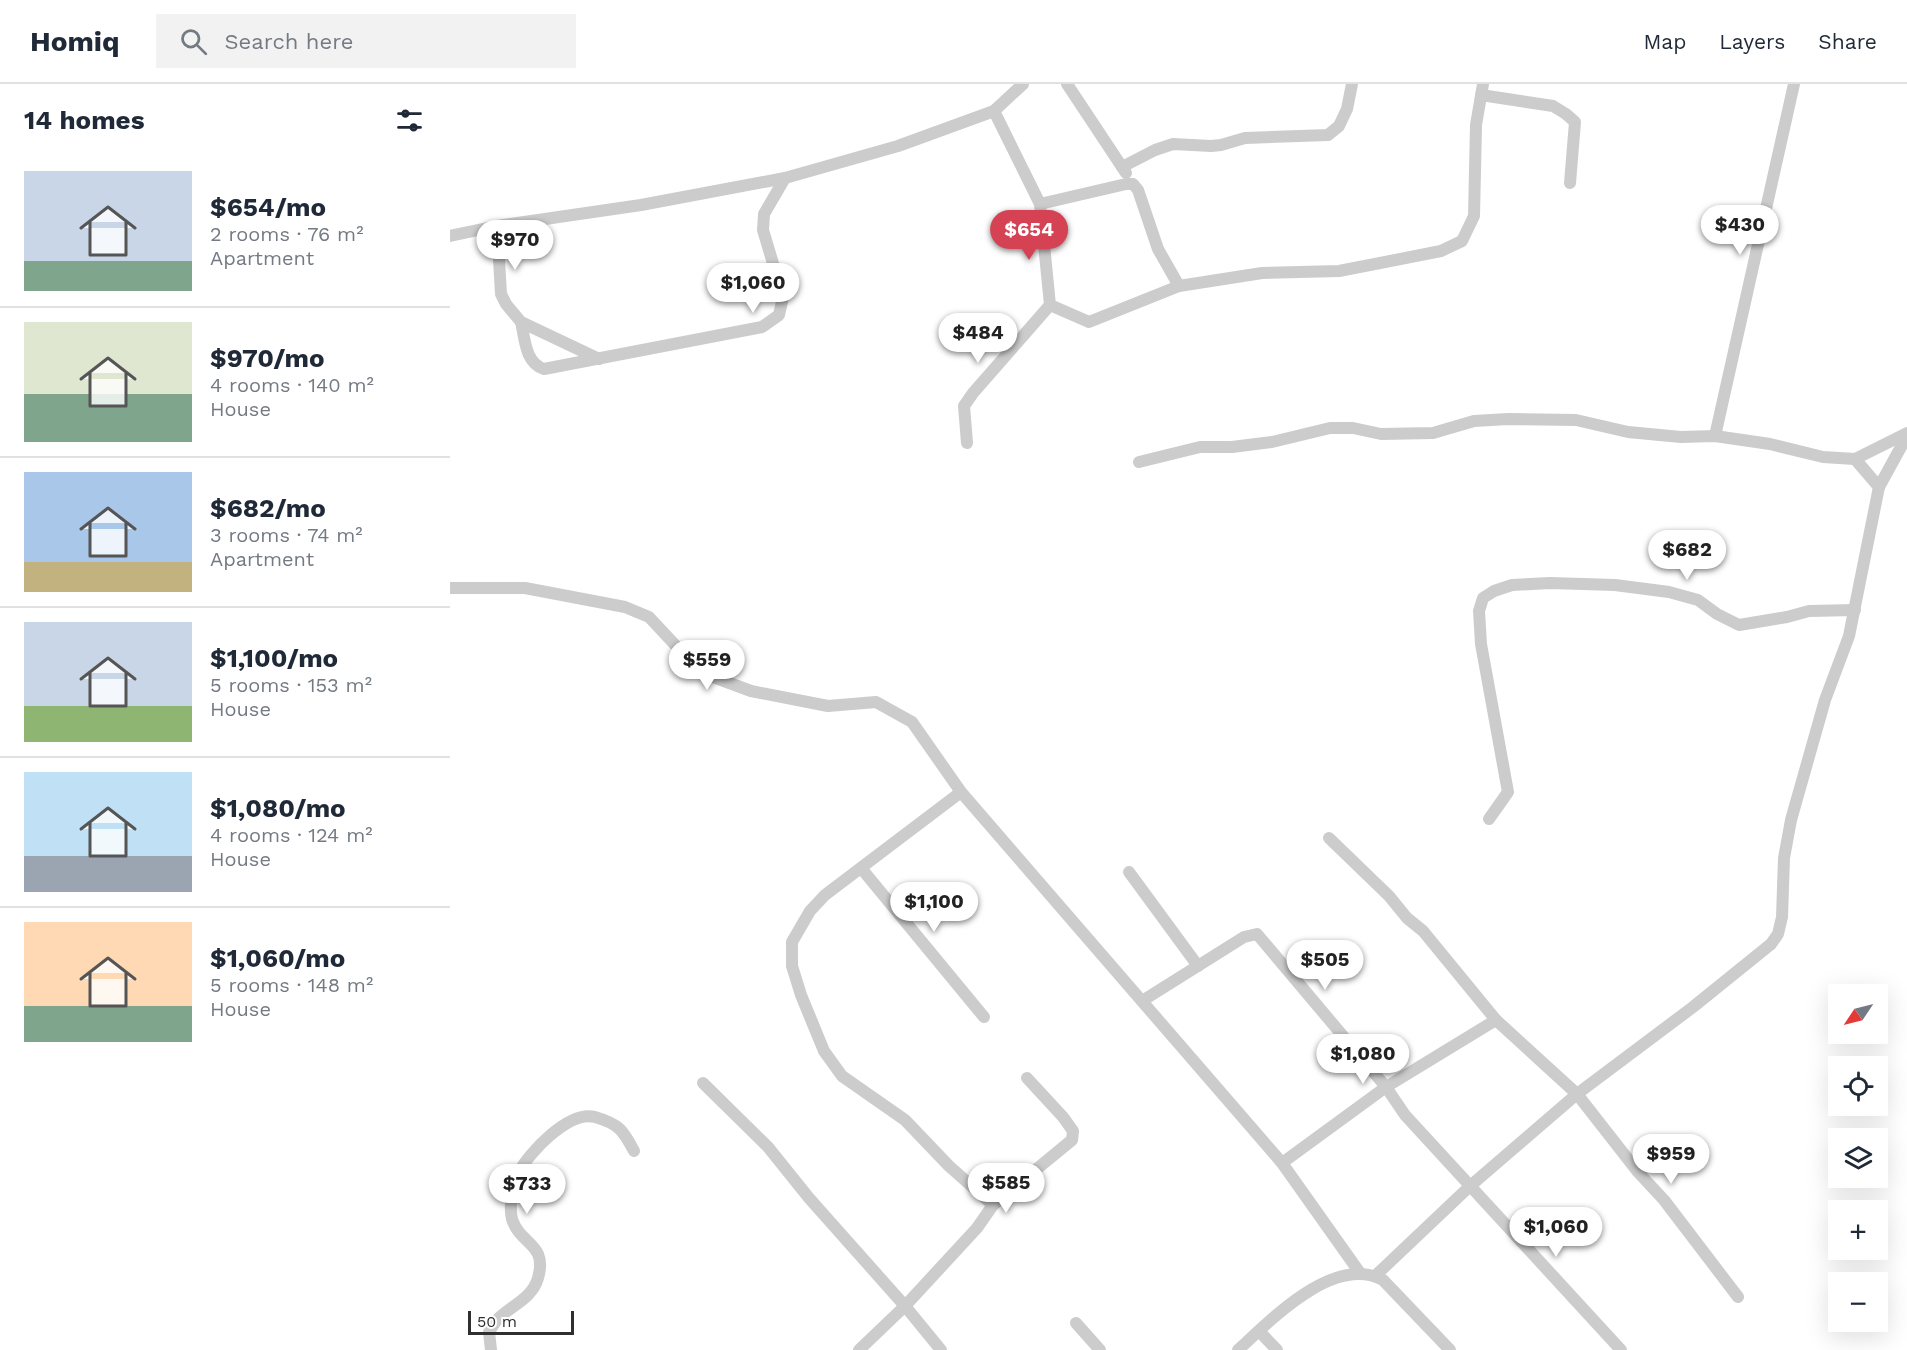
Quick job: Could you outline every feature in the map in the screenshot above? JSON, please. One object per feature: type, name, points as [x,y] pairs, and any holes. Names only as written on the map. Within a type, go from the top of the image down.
[{"type":"street","points":[[450,236],[497,226],[642,205],[785,178],[898,146],[994,111],[1023,84]]},
{"type":"street","points":[[1067,84],[1138,190],[1158,249],[1179,286]]},
{"type":"street","points":[[1122,167],[1155,150],[1173,144],[1210,146],[1245,138],[1328,135],[1339,126],[1347,109],[1352,84]]},
{"type":"street","points":[[1715,435],[1794,84]]},
{"type":"street","points":[[1050,305],[1089,322],[1179,286],[1262,273],[1339,271],[1441,251],[1462,241],[1474,216],[1476,125],[1482,90],[1553,106],[1575,122],[1570,183]]},
{"type":"street","points":[[967,443],[964,406],[1050,305],[1040,204],[994,111]]},
{"type":"street","points":[[521,322],[530,358],[536,367],[544,369],[762,327],[779,315],[783,297],[763,230],[764,214],[785,178]]},
{"type":"street","points":[[1040,204],[1133,184]]},
{"type":"street","points":[[497,226],[501,294],[506,304],[521,322],[599,359]]},
{"type":"street","points":[[1139,462],[1200,447],[1232,447],[1272,442],[1330,428],[1353,428],[1381,434],[1433,433],[1474,421],[1508,419],[1576,420],[1628,432],[1681,438],[1715,435],[1770,444],[1823,457],[1855,459],[1907,434]]},
{"type":"street","points":[[1375,1276],[1469,1187],[1577,1094],[1693,1007],[1771,944],[1778,934],[1782,917],[1784,858],[1791,820],[1825,700],[1849,636],[1879,487],[1907,434]]},
{"type":"street","points":[[1855,459],[1879,487]]},
{"type":"street","points":[[1489,819],[1508,792],[1481,644],[1479,611],[1483,598],[1494,591],[1512,585],[1550,583],[1615,585],[1669,592],[1698,600],[1717,614],[1739,625],[1809,611],[1855,610]]},
{"type":"street","points":[[450,588],[525,588],[625,607],[648,617],[705,674],[751,691],[828,706],[876,702],[912,722],[961,792],[1282,1163],[1360,1273]]},
{"type":"street","points":[[961,792],[825,895],[810,911],[792,942],[792,966],[824,1051],[842,1076],[904,1120],[949,1166],[993,1205]]},
{"type":"street","points":[[1329,838],[1389,896],[1407,918],[1423,931],[1496,1020],[1577,1094],[1638,1172],[1664,1200],[1737,1297]]},
{"type":"street","points":[[861,868],[984,1017]]},
{"type":"street","points":[[1129,872],[1198,966]]},
{"type":"street","points":[[1142,1001],[1244,937],[1257,934],[1386,1087],[1405,1115],[1621,1350]]},
{"type":"street","points":[[1282,1163],[1386,1087],[1496,1020]]},
{"type":"street","points":[[859,1350],[905,1306],[977,1228],[993,1205],[1071,1140],[1073,1131],[1027,1078]]},
{"type":"street","points":[[703,1083],[768,1147],[941,1350]]},
{"type":"street","points":[[491,1350],[489,1332],[498,1318],[527,1295],[537,1282],[541,1264],[538,1252],[513,1221],[510,1205],[516,1176],[527,1158],[552,1133],[573,1120],[589,1115],[607,1120],[622,1129],[634,1151]]},
{"type":"street","points":[[1238,1350],[1286,1307],[1315,1288],[1344,1275],[1360,1273],[1383,1280],[1450,1350]]},
{"type":"street","points":[[1076,1323],[1100,1350]]},
{"type":"street","points":[[1259,1331],[1277,1350]]}]
